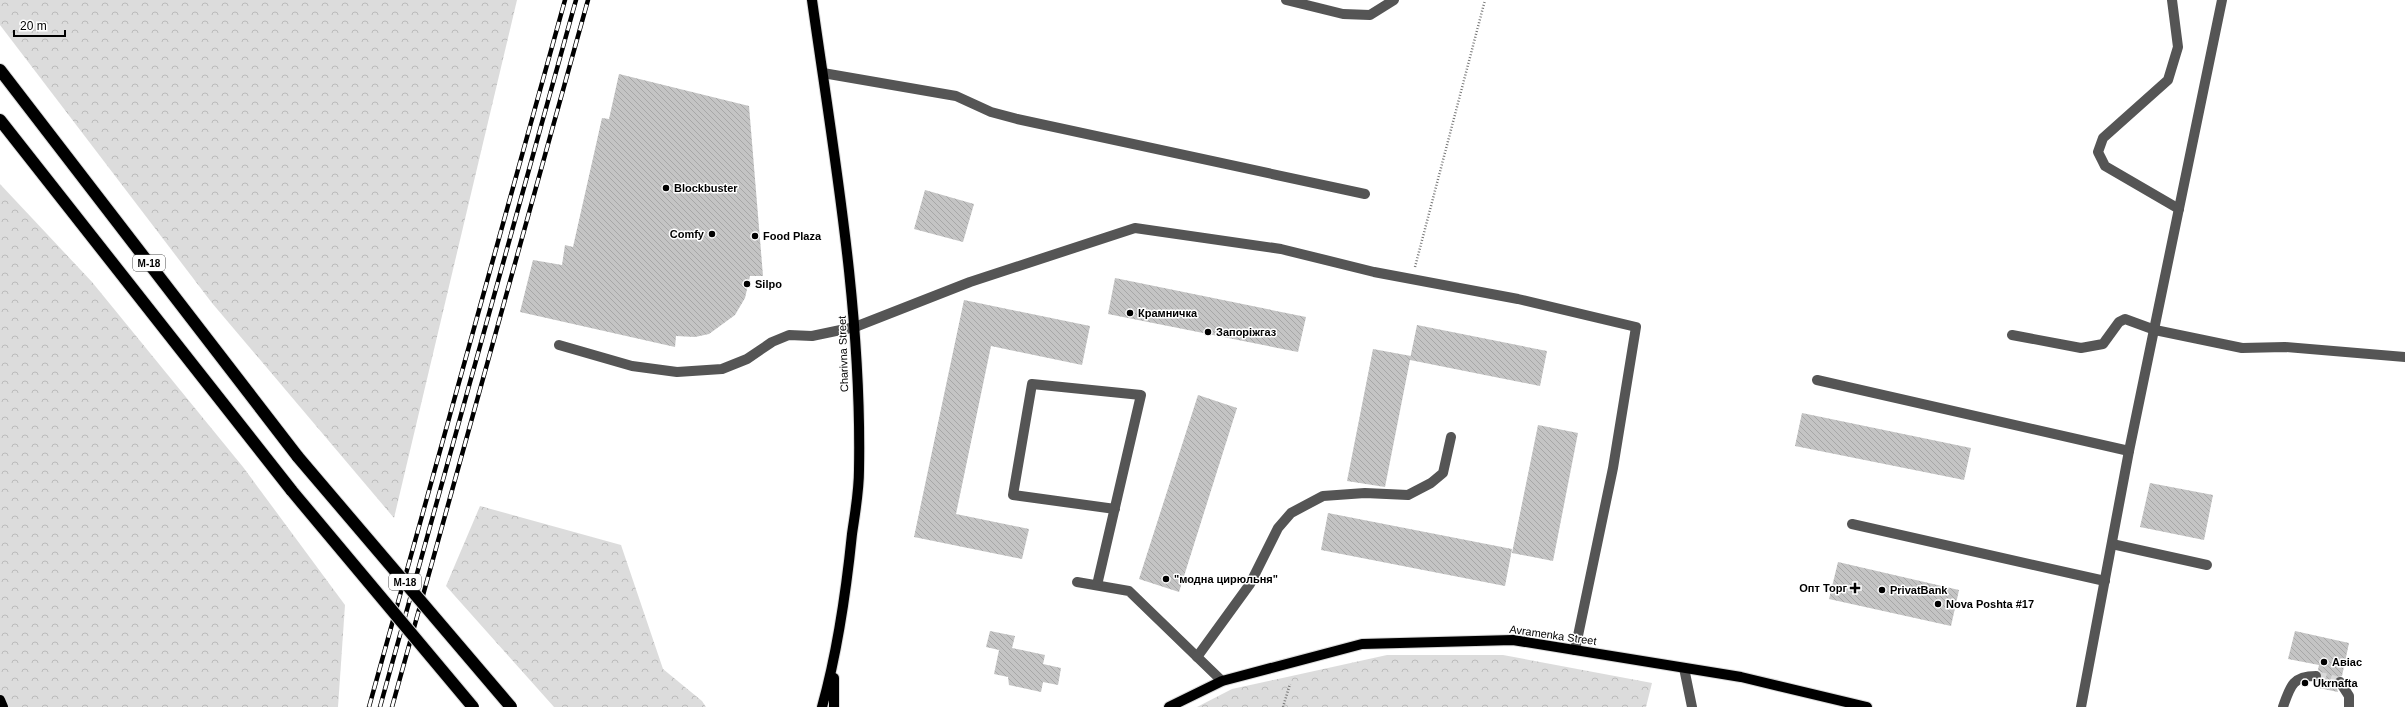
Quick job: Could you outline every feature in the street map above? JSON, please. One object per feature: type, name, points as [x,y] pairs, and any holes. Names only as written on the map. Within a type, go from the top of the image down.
[{"type":"highway","name":"М-18","points":[[0,70],[298,457],[511,707]]},
{"type":"highway","name":"М-18","points":[[0,120],[292,491],[473,707]]},
{"type":"main road","name":"Charivna Street","points":[[812,0],[850,264],[855,327],[859,471],[848,574],[835,662],[822,707]]},
{"type":"main road","name":"Avramenka Street","points":[[1169,707],[1222,681],[1362,644],[1513,640],[1741,677],[1867,707]]},
{"type":"main road","points":[[834,707],[835,662]]},
{"type":"main road","points":[[0,700],[3,707]]},
{"type":"lane","points":[[1286,0],[1343,14],[1370,15],[1394,0]]},
{"type":"lane","points":[[2172,0],[2178,47],[2168,80],[2103,138],[2098,152],[2105,166],[2179,209]]},
{"type":"lane","points":[[2081,707],[2129,451],[2222,0]]},
{"type":"lane","points":[[823,73],[956,96],[991,112],[1017,119],[1365,194]]},
{"type":"lane","points":[[559,345],[632,366],[677,372],[722,369],[747,359],[772,342],[789,335],[812,336],[855,327],[970,282],[1135,228],[1281,249],[1374,272],[1518,299],[1636,327],[1613,468],[1575,650]]},
{"type":"lane","points":[[2012,334],[2081,348],[2103,344],[2119,322],[2125,319],[2154,330],[2242,348],[2285,347],[2405,357]]},
{"type":"lane","points":[[1817,380],[2129,451]]},
{"type":"lane","points":[[1097,585],[1115,509],[1141,395],[1032,384],[1013,495],[1115,509]]},
{"type":"lane","points":[[1197,657],[1250,584],[1278,528],[1291,514],[1324,496],[1365,493],[1408,495],[1431,483],[1443,473],[1452,437]]},
{"type":"lane","points":[[1852,524],[2105,581]]},
{"type":"lane","points":[[2112,544],[2207,565]]},
{"type":"lane","points":[[1077,582],[1129,591],[1222,681]]},
{"type":"lane","points":[[1684,668],[1692,707]]},
{"type":"lane","points":[[2283,707],[2289,687],[2305,676],[2316,676]]},
{"type":"lane","points":[[2340,682],[2349,696],[2349,707]]},
{"type":"path","points":[[1412,279],[1485,0]]},
{"type":"path","points":[[1283,707],[1290,684]]},
{"type":"green space","points":[[0,0],[517,0],[394,518],[212,303],[0,25]]},
{"type":"green space","points":[[0,184],[92,282],[243,467],[345,605],[338,707],[0,707]]},
{"type":"green space","points":[[480,506],[621,545],[663,669],[702,701],[706,707],[554,707],[446,586]]},
{"type":"green space","points":[[1387,655],[1503,655],[1652,683],[1646,707],[1197,707],[1232,689]]},
{"type":"building","points":[[619,74],[749,106],[763,276],[750,276],[745,298],[735,315],[709,334],[695,337],[676,336],[675,347],[520,312],[533,260],[562,265],[565,245],[573,247],[602,118],[609,119]]},
{"type":"building","points":[[925,190],[974,204],[963,242],[914,229]]},
{"type":"building","points":[[1115,278],[1306,317],[1298,352],[1108,314]]},
{"type":"building","points":[[964,300],[1090,326],[1082,365],[991,346],[956,514],[1029,529],[1022,559],[914,537]]},
{"type":"building","points":[[1417,325],[1547,351],[1540,386],[1410,360],[1385,487],[1347,481],[1373,349],[1411,356]]},
{"type":"building","points":[[1198,395],[1237,408],[1179,592],[1139,579]]},
{"type":"building","points":[[1802,413],[1971,448],[1964,480],[1795,446]]},
{"type":"building","points":[[1538,425],[1578,433],[1553,561],[1512,553]]},
{"type":"building","points":[[2150,483],[2213,495],[2204,540],[2140,527]]},
{"type":"building","points":[[1328,513],[1512,549],[1505,586],[1321,550]]},
{"type":"building","points":[[1838,562],[1959,590],[1951,626],[1829,599]]},
{"type":"building","points":[[990,631],[1015,636],[1012,648],[1045,655],[1043,664],[1061,668],[1058,685],[1043,682],[1041,692],[1009,685],[1008,677],[994,674],[999,650],[986,647]]},
{"type":"building","name":"Авіас","points":[[2295,631],[2349,643],[2342,676],[2334,679],[2338,692],[2314,687],[2315,683],[2322,679],[2322,673],[2318,670],[2319,665],[2288,659]]},
{"type":"tunnel","points":[[2316,676],[2340,682]]},
{"type":"railway","points":[[369,707],[565,0]]},
{"type":"railway","points":[[380,707],[576,0]]},
{"type":"railway","points":[[392,707],[588,0]]},
{"type":"place","name":"Blockbuster","points":[[666,188]]},
{"type":"place","name":"Comfy","points":[[712,234]]},
{"type":"place","name":"Food Plaza","points":[[755,236]]},
{"type":"place","name":"Silpo","points":[[747,284]]},
{"type":"place","name":"Крамничка","points":[[1130,313]]},
{"type":"place","name":"Запоріжгаз","points":[[1208,332]]},
{"type":"place","name":"\"модна цирюльня\"","points":[[1166,579]]},
{"type":"place","name":"Опт Торг","points":[[1855,588]]},
{"type":"place","name":"PrivatBank","points":[[1882,590]]},
{"type":"place","name":"Nova Poshta #17","points":[[1938,604]]},
{"type":"place","name":"Авіас","points":[[2324,662]]},
{"type":"place","name":"Ukrnafta","points":[[2305,683]]}]
